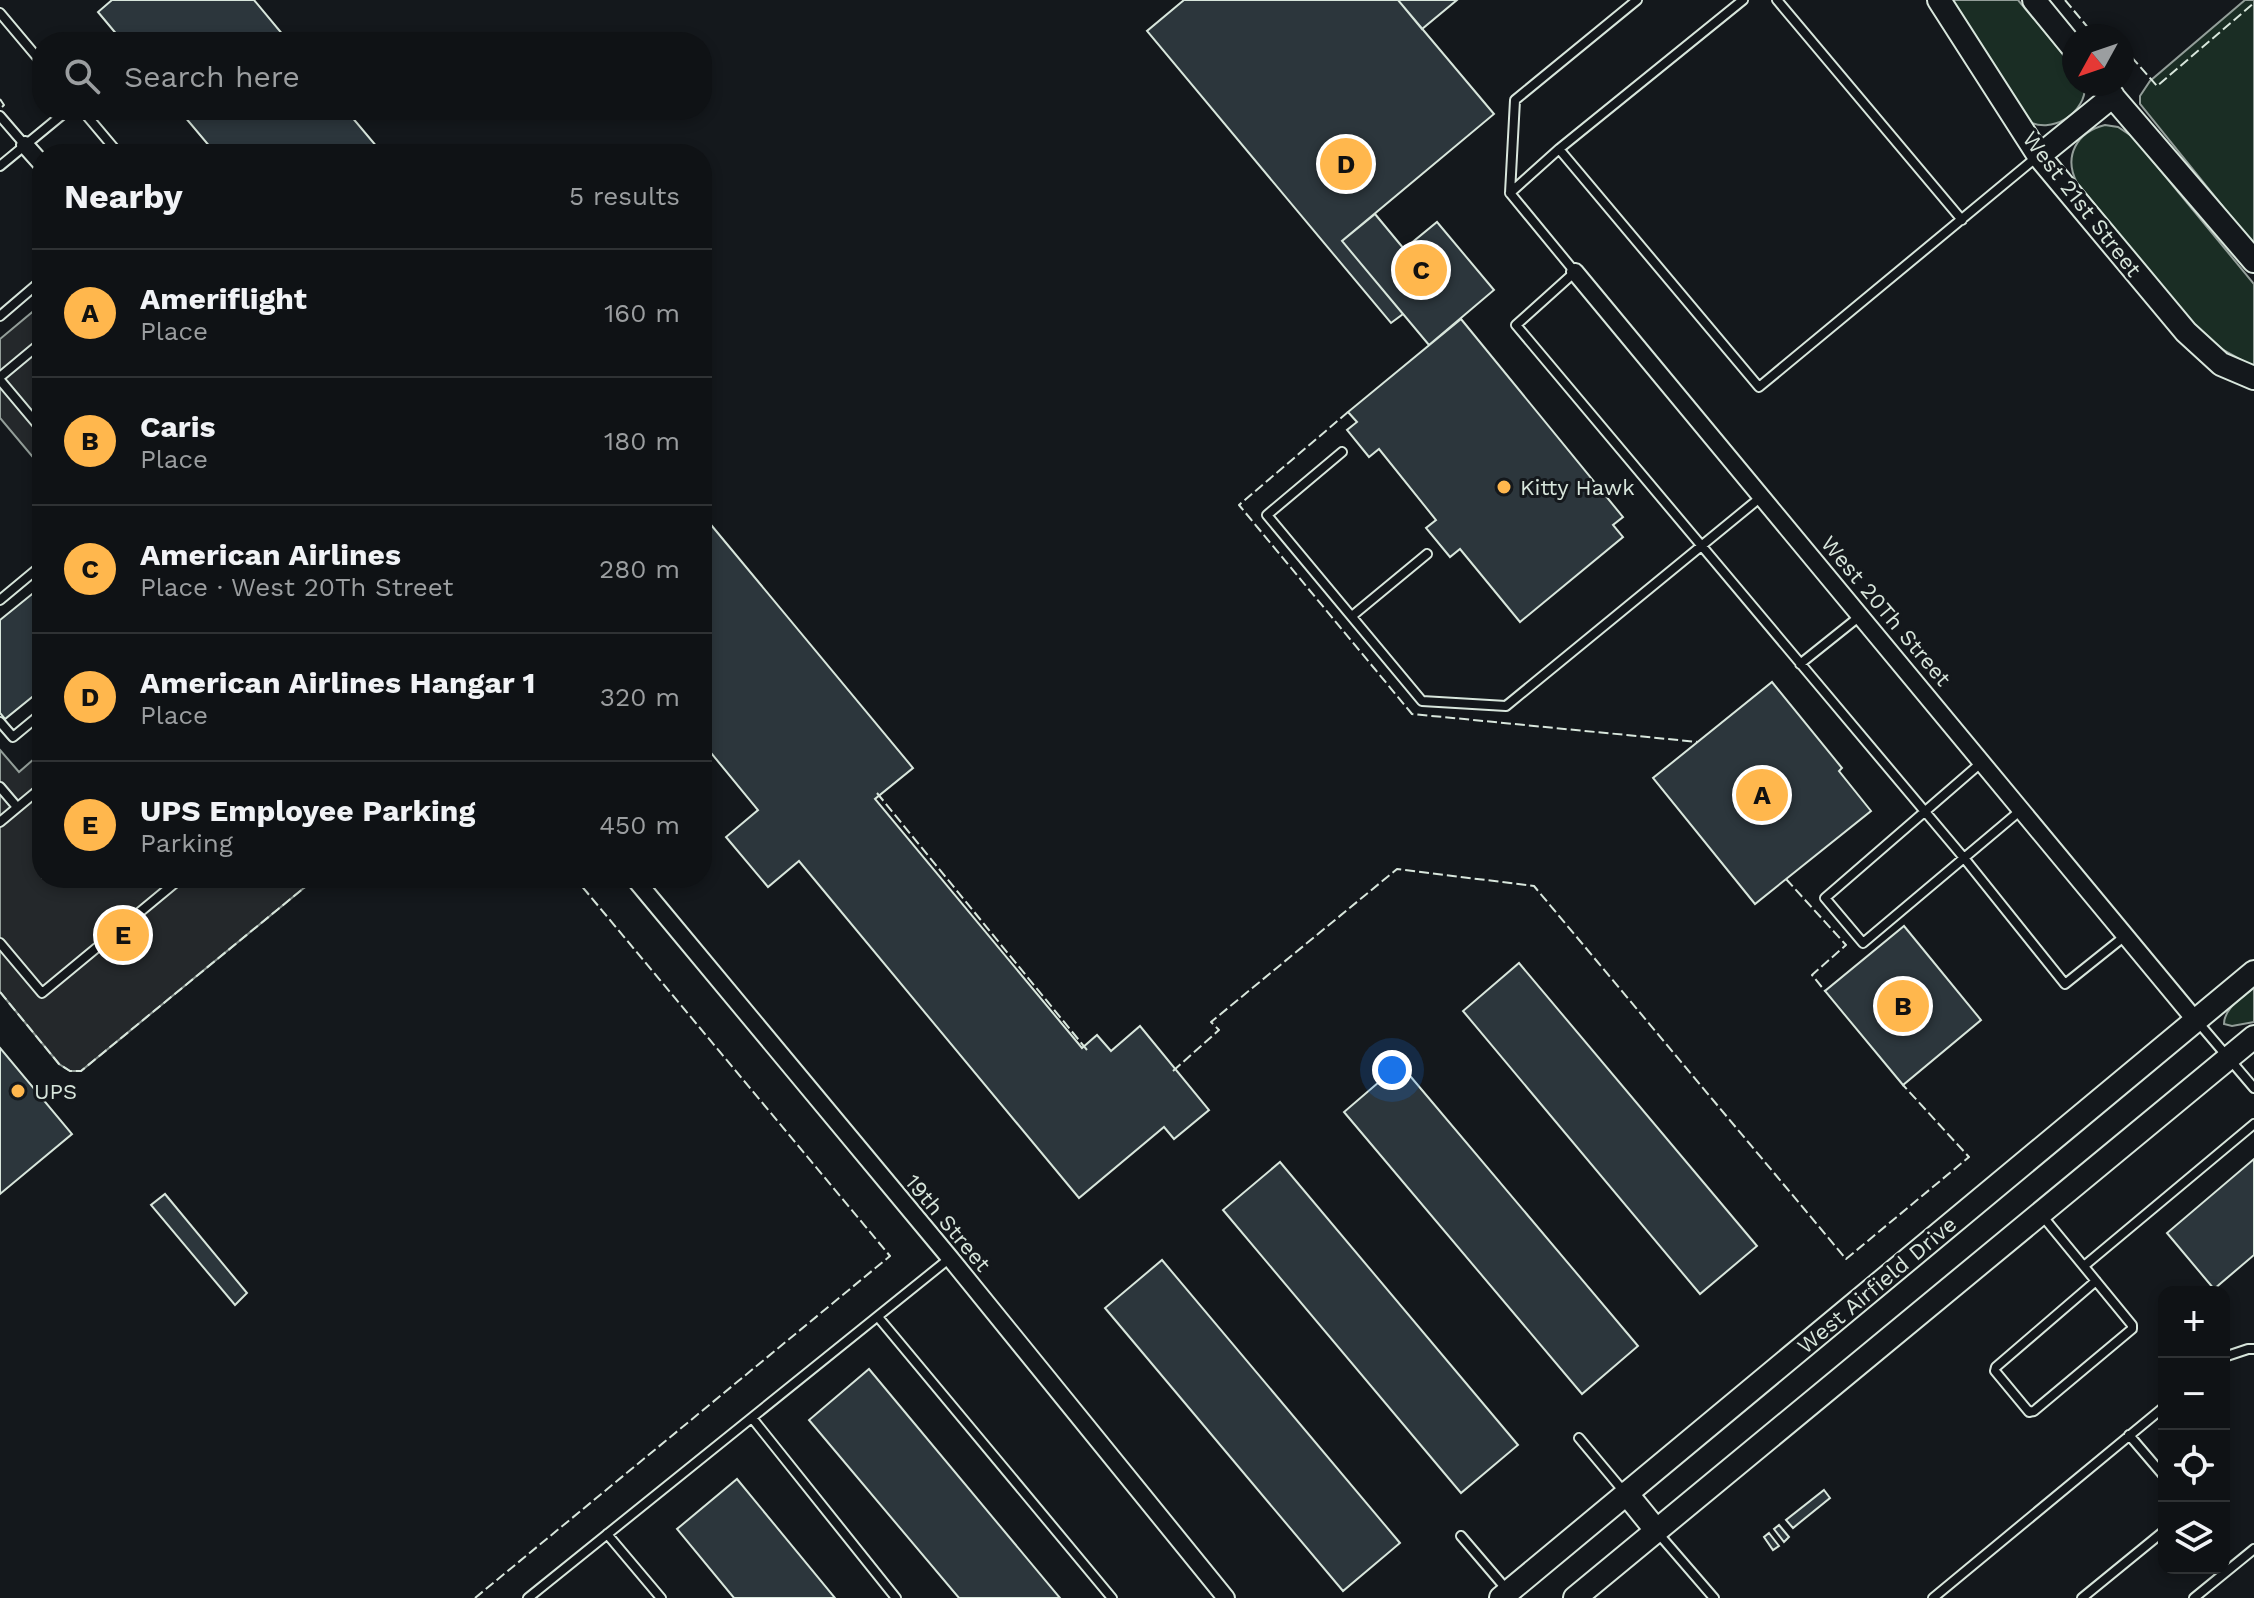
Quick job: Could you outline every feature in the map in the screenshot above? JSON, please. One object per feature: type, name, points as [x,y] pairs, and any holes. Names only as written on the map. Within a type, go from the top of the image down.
[{"type":"street","name":"West 21st Street","points":[[1939,0],[2039,156],[2186,332],[2221,364],[2254,378]]},
{"type":"street","points":[[2034,0],[2062,34]]},
{"type":"street","points":[[2039,156],[2102,96]]},
{"type":"street","points":[[2113,96],[2254,261]]},
{"type":"street","points":[[25,145],[32,153]]},
{"type":"street","name":"West 20Th Street","points":[[1575,272],[2196,1021]]},
{"type":"street","name":"19th Street","points":[[642,888],[950,1258],[1226,1598]]},
{"type":"street","name":"West Airfield Drive","points":[[1505,1595],[2254,972]]},
{"type":"street","points":[[1575,1598],[2254,1037]]},
{"type":"street","points":[[1626,1493],[1656,1530]]},
{"type":"lane","points":[[1510,193],[1515,100],[1637,0]]},
{"type":"lane","points":[[1510,193],[1559,149],[1743,0]]},
{"type":"lane","points":[[1777,0],[1962,220]]},
{"type":"lane","points":[[0,13],[32,51]]},
{"type":"lane","points":[[0,116],[25,145]]},
{"type":"lane","points":[[0,166],[56,120]]},
{"type":"lane","points":[[90,120],[111,144]]},
{"type":"lane","points":[[1559,149],[1759,387],[2039,156]]},
{"type":"lane","name":"West 20Th Street","points":[[1510,193],[1575,272]]},
{"type":"lane","points":[[1575,272],[1516,325],[1964,858],[2065,984],[2126,935]]},
{"type":"lane","points":[[0,316],[32,289]]},
{"type":"lane","points":[[32,351],[0,379],[32,418]]},
{"type":"lane","points":[[1342,452],[1267,515],[1422,701],[1506,706],[1762,496]]},
{"type":"lane","points":[[1352,616],[1427,554]]},
{"type":"lane","points":[[0,600],[32,573]]},
{"type":"lane","points":[[1800,664],[1861,615]]},
{"type":"lane","points":[[0,722],[13,737],[32,721]]},
{"type":"lane","points":[[1982,762],[1825,898],[1853,932],[1863,943],[2022,810]]},
{"type":"lane","points":[[0,787],[17,807]]},
{"type":"lane","points":[[0,822],[32,795]]},
{"type":"lane","points":[[0,943],[42,993],[169,888]]},
{"type":"lane","name":"West 20Th Street","points":[[2196,1021],[2254,1088]]},
{"type":"lane","points":[[2084,1266],[2254,1124]]},
{"type":"lane","points":[[2040,1213],[2084,1266],[2132,1325],[2132,1329],[2029,1412],[1995,1371],[1996,1367],[2096,1281]]},
{"type":"lane","points":[[528,1598],[950,1258]]},
{"type":"lane","points":[[878,1317],[1112,1598]]},
{"type":"lane","points":[[2230,1355],[2254,1349]]},
{"type":"lane","points":[[1934,1598],[2158,1412]]},
{"type":"lane","points":[[752,1418],[896,1598]]},
{"type":"lane","points":[[2129,1435],[2158,1469]]},
{"type":"lane","points":[[1579,1438],[1626,1493]]},
{"type":"lane","points":[[1656,1530],[1714,1598]]},
{"type":"lane","points":[[607,1534],[661,1598]]},
{"type":"lane","points":[[1461,1536],[1505,1595]]},
{"type":"lane","points":[[2082,1598],[2158,1536]]},
{"type":"lane","points":[[2194,1598],[2254,1549]]},
{"type":"green space","points":[[1952,0],[2018,0],[2062,53],[2062,96],[2084,96],[2080,104],[2066,119],[2056,123],[2036,124],[2026,120]]},
{"type":"green space","points":[[2245,0],[2254,0],[2254,245],[2140,104],[2140,96],[2150,81]]},
{"type":"green space","points":[[2105,125],[2118,127],[2133,137],[2254,284],[2254,367],[2220,348],[2193,324],[2077,183],[2072,164],[2075,146],[2087,133]]},
{"type":"green space","points":[[2254,987],[2254,1022],[2232,1026],[2224,1024],[2230,1008]]},
{"type":"shaded area","points":[[32,312],[32,456],[0,418],[0,339]]},
{"type":"shaded area","points":[[0,750],[19,772],[32,761],[32,888],[304,888],[81,1071],[70,1071],[59,1064],[0,992]]},
{"type":"building","points":[[112,0],[254,0],[281,32],[115,32],[98,12]]},
{"type":"building","points":[[1184,0],[1398,0],[1494,114],[1342,241],[1403,314],[1391,323],[1147,31]]},
{"type":"building","points":[[1398,0],[1457,0],[1422,29]]},
{"type":"building","points":[[187,120],[354,120],[375,144],[208,144]]},
{"type":"building","points":[[1375,214],[1404,249],[1437,222],[1494,290],[1429,345],[1342,241]]},
{"type":"building","name":"Kitty Hawk","points":[[1461,319],[1623,517],[1613,525],[1623,537],[1520,622],[1460,549],[1450,557],[1426,528],[1436,520],[1379,449],[1369,457],[1347,430],[1357,422],[1348,412]]},
{"type":"building","points":[[712,526],[913,768],[875,799],[1082,1048],[1097,1035],[1111,1051],[1140,1026],[1209,1110],[1174,1139],[1164,1127],[1079,1198],[799,861],[768,887],[726,837],[758,810],[712,754]]},
{"type":"building","points":[[32,594],[32,697],[5,719],[0,713],[0,620]]},
{"type":"building","points":[[1772,682],[1842,768],[1839,771],[1871,811],[1755,904],[1653,778]]},
{"type":"building","points":[[1904,926],[1981,1020],[1903,1085],[1825,991]]},
{"type":"building","points":[[1519,963],[1757,1246],[1700,1294],[1463,1011]]},
{"type":"building","name":"UPS","points":[[0,1048],[72,1134],[0,1194]]},
{"type":"building","points":[[1400,1064],[1638,1346],[1582,1394],[1344,1112]]},
{"type":"building","points":[[2254,1159],[2254,1255],[2218,1286],[2211,1286],[2167,1233]]},
{"type":"building","points":[[1280,1162],[1518,1445],[1461,1493],[1223,1210]]},
{"type":"building","points":[[165,1194],[247,1293],[235,1305],[151,1205]]},
{"type":"building","points":[[1162,1260],[1400,1543],[1343,1591],[1105,1308]]},
{"type":"building","points":[[869,1369],[1060,1598],[959,1598],[809,1420]]},
{"type":"building","points":[[737,1479],[835,1598],[734,1598],[677,1529]]},
{"type":"building","points":[[1824,1490],[1830,1498],[1793,1528],[1786,1520]]},
{"type":"building","points":[[1779,1525],[1789,1537],[1784,1542],[1774,1529]]},
{"type":"building","points":[[1769,1533],[1779,1546],[1773,1550],[1764,1537]]},
{"type":"fence","points":[[2065,0],[2085,24]]},
{"type":"fence","points":[[2134,60],[2157,86],[2254,3]]},
{"type":"fence","points":[[0,99],[4,105],[0,109]]},
{"type":"fence","points":[[1348,412],[1239,505],[1412,714],[1698,742]]},
{"type":"fence","points":[[877,793],[1087,1050]]},
{"type":"fence","points":[[1173,1071],[1219,1030],[1211,1022],[1397,869],[1534,886],[1846,1259],[1969,1157],[1903,1085]]},
{"type":"fence","points":[[1786,879],[1846,945],[1812,975],[1825,991]]},
{"type":"fence","points":[[0,992],[59,1064],[70,1071],[81,1071],[304,888]]},
{"type":"fence","points":[[475,1598],[890,1256],[583,888]]},
{"type":"place","name":"American Airlines Hangar 1","points":[[1346,164]]},
{"type":"place","name":"American Airlines","points":[[1421,270]]},
{"type":"place","name":"Kitty Hawk","points":[[1504,487]]},
{"type":"place","name":"Ameriflight","points":[[1762,795]]},
{"type":"place","name":"UPS Employee Parking","points":[[123,935]]},
{"type":"place","name":"Caris","points":[[1903,1006]]},
{"type":"place","name":"UPS","points":[[18,1091]]}]
